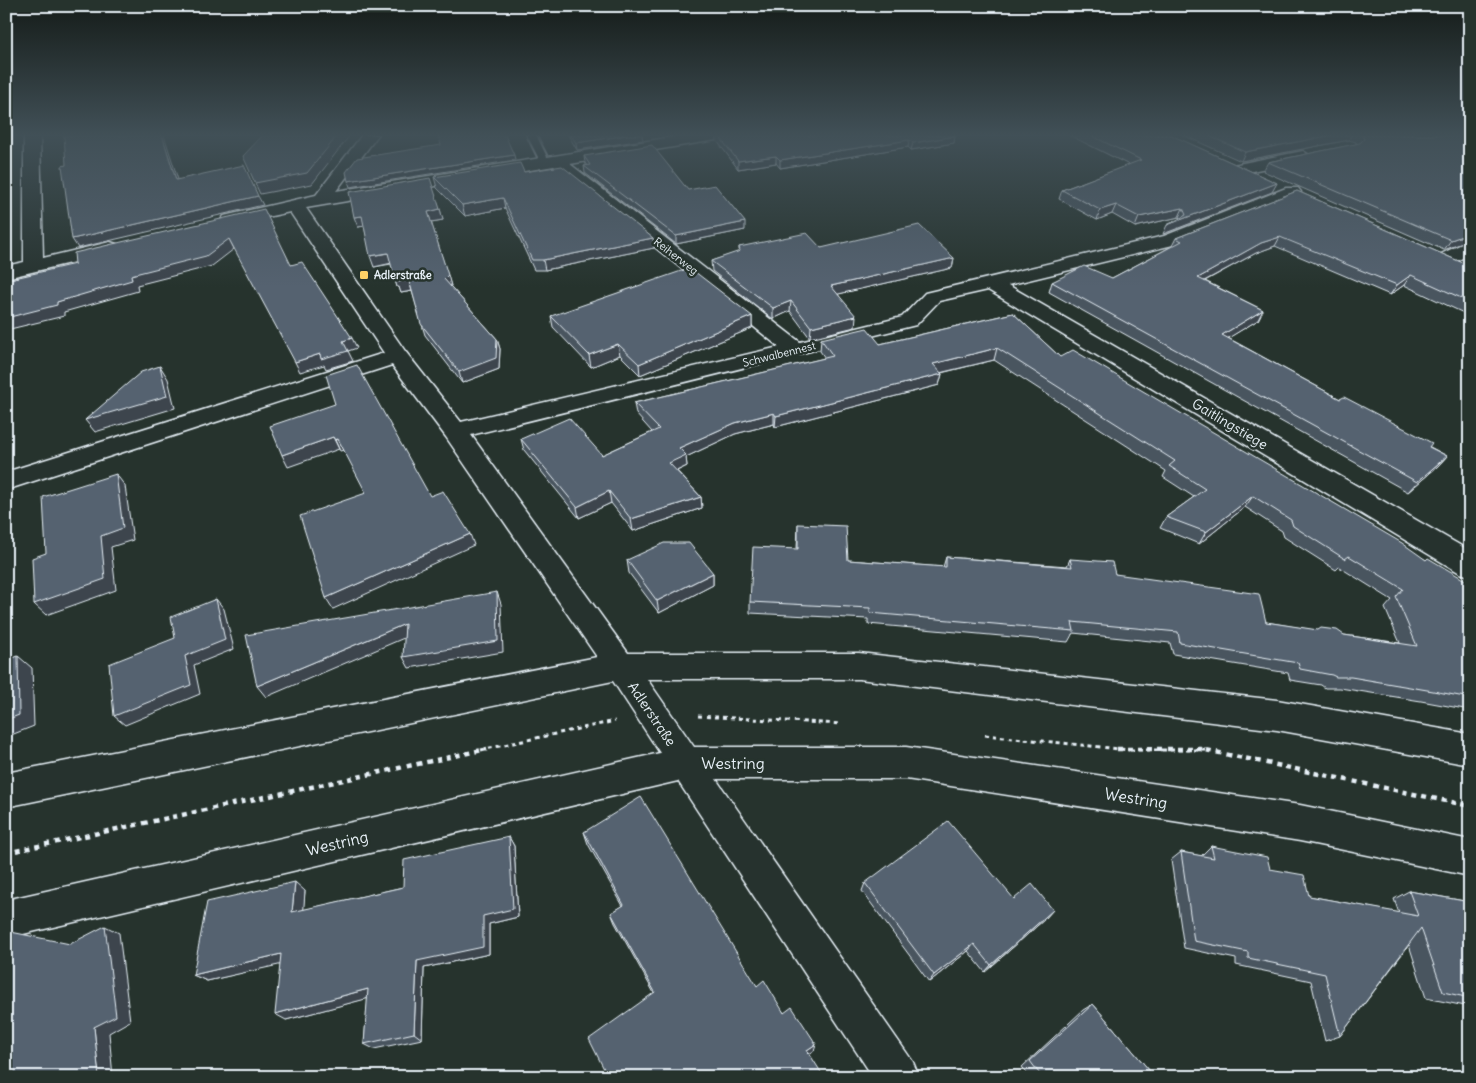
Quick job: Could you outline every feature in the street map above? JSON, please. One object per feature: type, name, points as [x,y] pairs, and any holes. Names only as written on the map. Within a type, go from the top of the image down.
[{"type":"street","points":[[33,186],[34,266]]},
{"type":"street","points":[[322,200],[333,186]]},
{"type":"street","points":[[217,223],[295,205],[409,186]]},
{"type":"street","name":"Reiherweg","points":[[582,186],[796,350]]},
{"type":"street","name":"Schwalbennest","points":[[455,431],[796,350],[908,321],[932,297],[1170,240],[1285,189],[1277,186]]},
{"type":"street","name":"Adlerstraße","points":[[295,205],[397,356],[455,431],[620,666],[898,1077]]},
{"type":"street","points":[[6,272],[130,244]]},
{"type":"street","points":[[1426,252],[1453,264],[1470,246]]},
{"type":"street","name":"Gaitlingstiege","points":[[991,283],[1470,565]]},
{"type":"street","points":[[6,481],[397,356]]},
{"type":"street","points":[[6,790],[620,666],[859,666],[1277,715],[1470,750]]},
{"type":"street","name":"Westring","points":[[6,919],[686,763],[906,763],[1300,823],[1470,858]]},
{"type":"building","points":[[65,186],[253,186],[258,196],[72,239]]},
{"type":"building","points":[[386,186],[432,186],[440,209],[428,212],[448,275],[444,279],[497,339],[496,358],[459,372],[421,324],[409,280],[398,282],[396,276],[394,276],[388,253],[370,256],[362,216],[354,217],[349,192]]},
{"type":"building","points":[[443,186],[587,186],[653,238],[543,260],[532,260],[503,198],[462,205]]},
{"type":"building","points":[[610,186],[684,186],[688,190],[715,186],[745,222],[676,236]]},
{"type":"building","points":[[1074,186],[1270,186],[1167,225],[1186,215],[1183,208],[1139,217],[1116,205],[1100,210],[1062,190]]},
{"type":"building","points":[[1323,186],[1470,186],[1470,233],[1451,240]]},
{"type":"building","points":[[1297,191],[1470,266],[1470,302],[1411,275],[1397,285],[1280,237],[1261,243],[1198,278],[1263,310],[1222,335],[1340,399],[1344,397],[1432,443],[1429,447],[1447,456],[1417,482],[1052,282],[1084,266],[1112,278],[1182,241],[1176,238]]},
{"type":"building","points":[[264,209],[291,265],[302,262],[352,338],[343,341],[348,351],[321,359],[320,354],[295,362],[229,239],[206,256],[131,275],[132,280],[57,302],[57,305],[6,318],[6,280],[75,264],[74,253]]},
{"type":"building","points":[[919,225],[954,258],[831,286],[856,316],[811,327],[791,301],[773,308],[711,261],[740,251],[739,247],[807,233],[821,248]]},
{"type":"building","points":[[690,268],[752,316],[639,364],[618,344],[589,355],[551,316]]},
{"type":"building","points":[[1013,313],[1060,357],[1073,350],[1402,543],[1426,560],[1428,558],[1470,583],[1470,698],[1351,677],[1336,677],[1300,669],[1298,663],[1180,643],[1178,632],[1072,622],[1074,631],[870,613],[870,608],[750,602],[753,547],[798,549],[798,524],[846,526],[848,560],[946,567],[946,557],[1072,567],[1070,559],[1112,562],[1115,574],[1259,594],[1266,622],[1318,630],[1321,628],[1337,630],[1344,635],[1417,646],[1396,597],[1403,589],[1349,556],[1345,559],[1293,526],[1291,520],[1253,496],[1206,532],[1166,517],[1205,489],[1169,466],[1175,461],[997,348],[933,364],[942,374],[776,416],[774,413],[735,423],[679,448],[686,455],[669,463],[701,497],[631,519],[609,491],[577,507],[521,439],[569,418],[602,455],[659,429],[634,403],[833,356],[821,339],[867,328],[880,344]]},
{"type":"building","points":[[357,365],[430,496],[443,491],[470,534],[326,598],[300,516],[366,493],[338,439],[335,440],[333,437],[282,455],[270,426],[335,404],[326,375]]},
{"type":"building","points":[[160,366],[167,396],[85,420],[141,372]]},
{"type":"building","points":[[116,474],[123,528],[101,536],[105,579],[34,604],[32,558],[46,553],[43,497]]},
{"type":"building","points":[[664,543],[689,543],[713,573],[657,601],[627,560]]},
{"type":"building","points":[[497,592],[498,641],[403,657],[405,624],[257,686],[246,635]]},
{"type":"building","points":[[216,599],[225,640],[185,656],[191,685],[114,716],[109,664],[175,638],[171,617]]},
{"type":"building","points":[[18,656],[19,715],[6,720],[6,661]]},
{"type":"building","points":[[641,797],[757,986],[764,980],[784,1013],[792,1007],[816,1044],[807,1050],[824,1077],[623,1077],[622,1074],[618,1077],[608,1077],[589,1039],[655,992],[611,913],[624,905],[584,832]]},
{"type":"building","points":[[948,821],[1014,899],[1032,884],[1053,910],[991,965],[974,944],[934,975],[865,883]]},
{"type":"building","points":[[509,837],[513,909],[483,916],[483,947],[417,961],[414,1033],[364,1044],[368,989],[275,1014],[281,954],[193,975],[207,902],[295,882],[292,912],[403,887],[404,860]]},
{"type":"building","points":[[1211,846],[1267,857],[1270,869],[1304,875],[1309,896],[1418,916],[1409,891],[1470,902],[1470,998],[1443,992],[1421,928],[1340,1036],[1325,974],[1248,958],[1248,952],[1194,941],[1181,852],[1214,858]]},
{"type":"building","points":[[105,926],[116,1016],[94,1027],[99,1077],[6,1077],[6,931],[70,944]]},
{"type":"building","points":[[1093,1004],[1155,1077],[1042,1077],[1030,1061]]},
{"type":"place","name":"Adlerstraße","points":[[364,275]]}]
